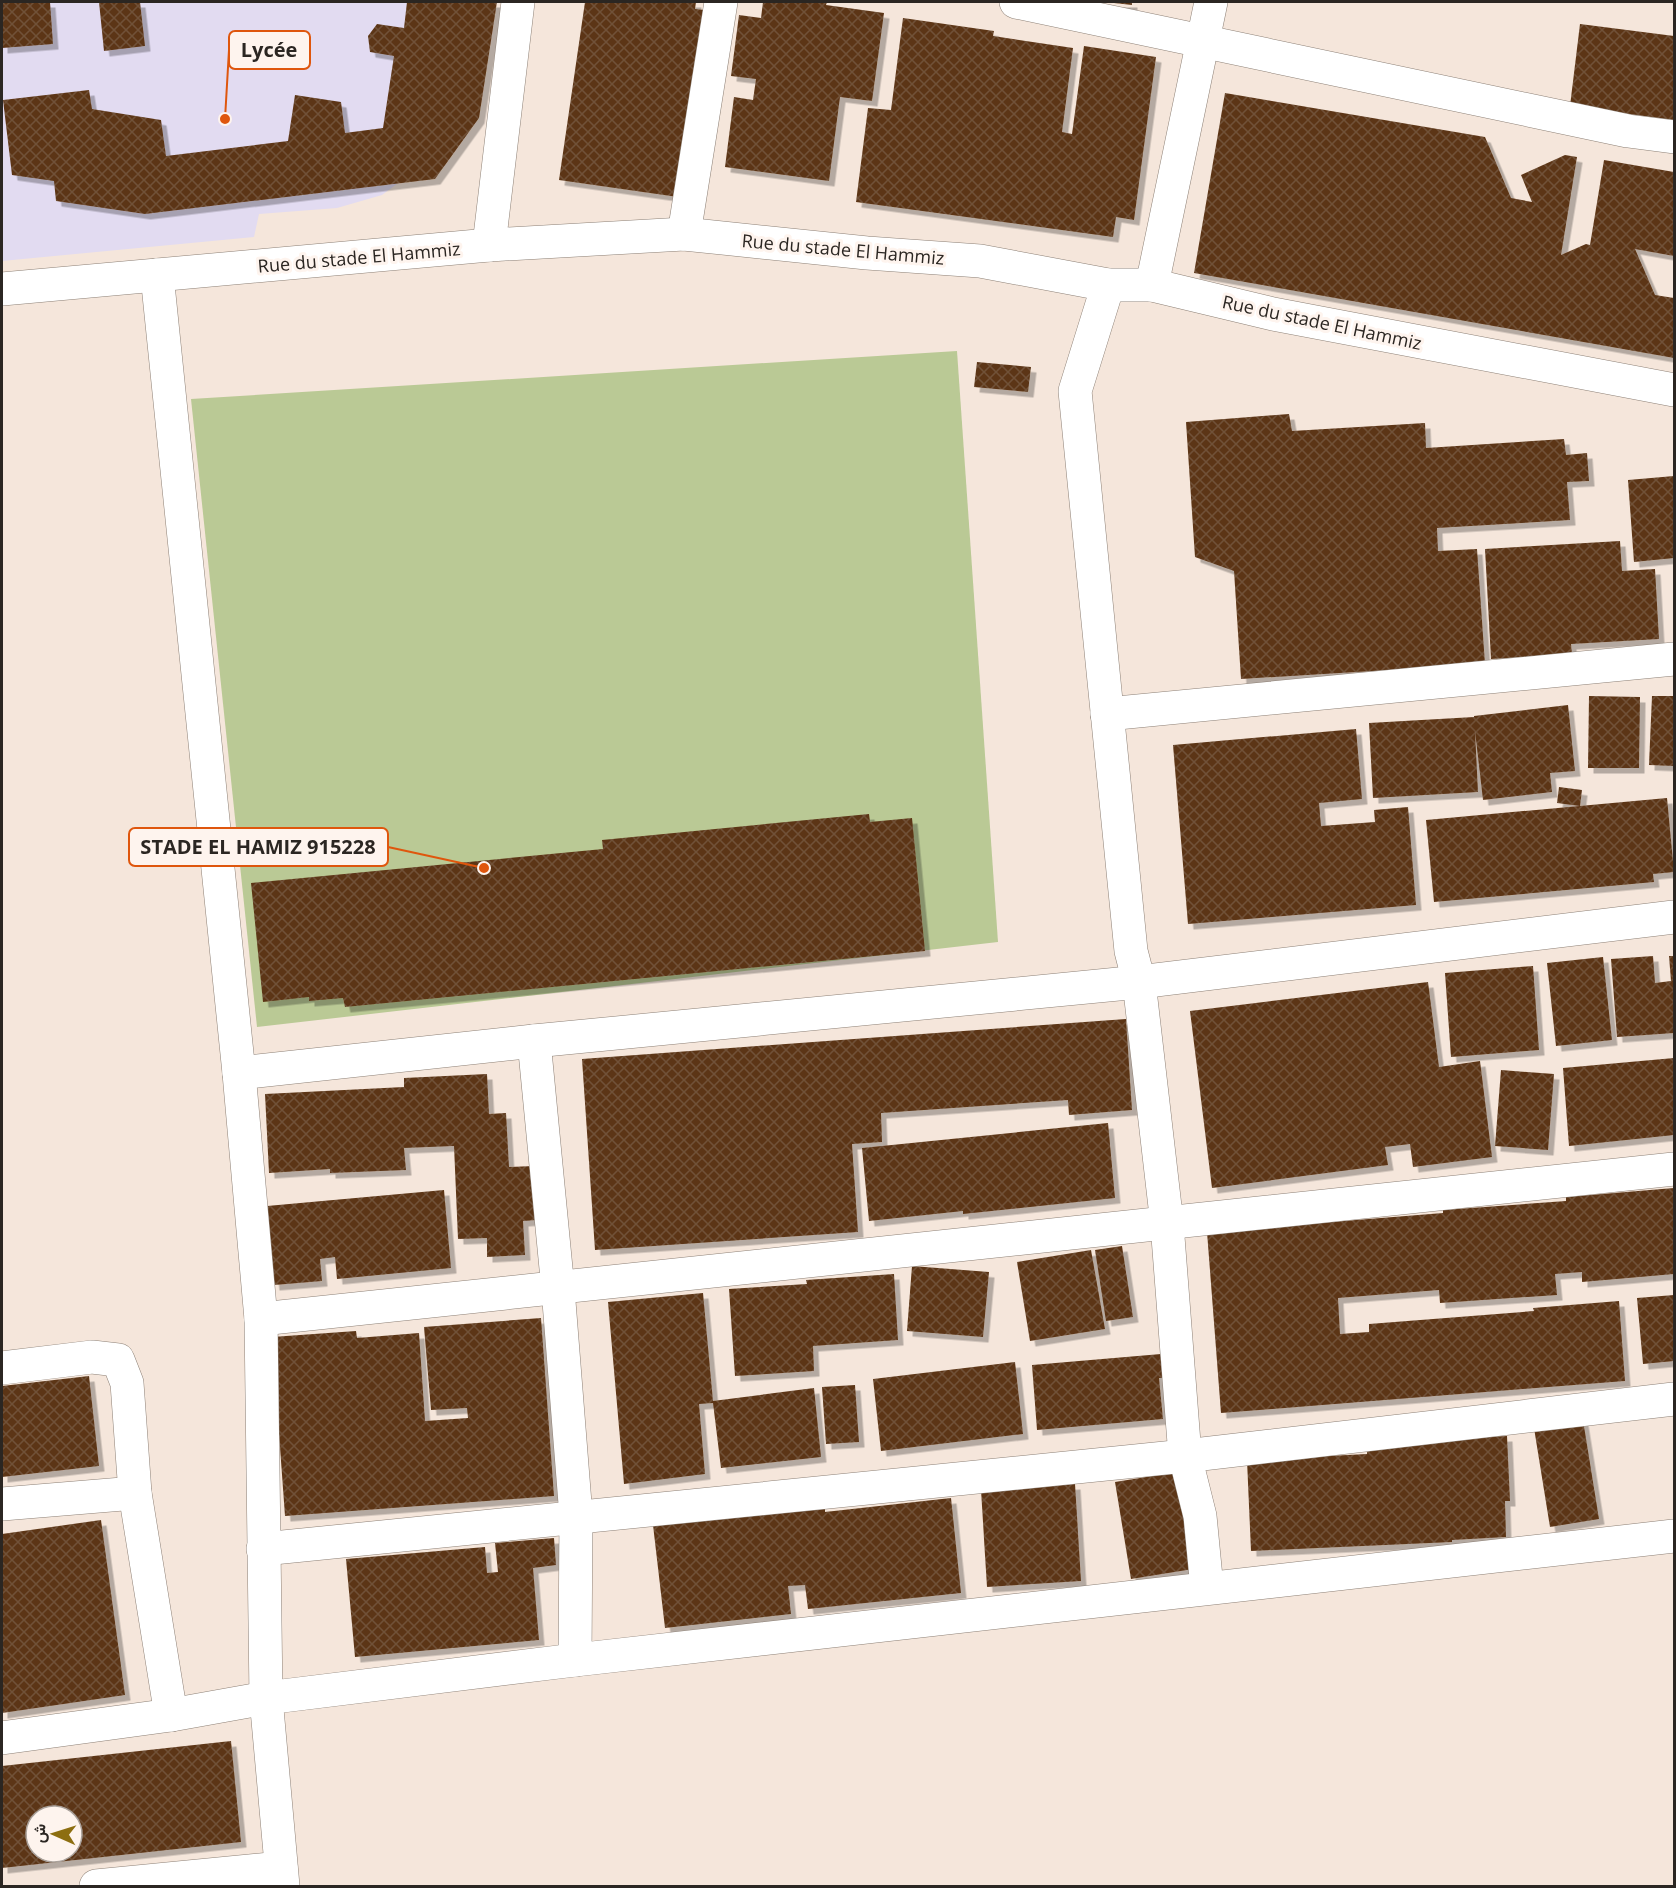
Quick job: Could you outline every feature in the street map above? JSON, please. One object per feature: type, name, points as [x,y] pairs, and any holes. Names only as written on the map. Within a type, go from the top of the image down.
[{"type":"street","points":[[489,245],[518,2]]},
{"type":"street","points":[[684,234],[721,2]]},
{"type":"street","points":[[1016,2],[1628,131],[1674,138]]},
{"type":"street","points":[[1152,285],[1211,2]]},
{"type":"street","name":"Rue du stade El Hammiz","points":[[2,289],[489,245],[684,234],[867,253],[980,261],[1108,285],[1152,285],[1273,314],[1674,390]]},
{"type":"street","points":[[96,1887],[282,1877],[266,1698],[261,1318],[239,1073],[157,275]]},
{"type":"street","points":[[1108,285],[1075,391],[1131,951],[1139,981],[1167,1224],[1185,1456],[1200,1516],[1207,1588]]},
{"type":"street","points":[[1107,714],[1674,659]]},
{"type":"street","points":[[239,1073],[534,1041],[1139,981],[1674,917]]},
{"type":"street","points":[[534,1041],[558,1289],[576,1516],[575,1660]]},
{"type":"street","points":[[261,1318],[558,1289],[1674,1169]]},
{"type":"street","points":[[2,1368],[92,1357],[118,1360],[127,1383],[135,1493],[171,1715]]},
{"type":"street","points":[[263,1549],[1185,1456],[1674,1400]]},
{"type":"street","points":[[2,1504],[135,1493]]},
{"type":"street","points":[[2,1738],[171,1715],[266,1698],[575,1660],[1674,1536]]},
{"type":"shaded area","points":[[2,2],[470,2],[458,95],[417,169],[382,195],[337,208],[259,214],[254,237],[2,261]]},
{"type":"green space","points":[[957,351],[998,942],[257,1027],[191,399]]},
{"type":"building","points":[[2,2],[50,2],[53,44],[2,48]]},
{"type":"building","points":[[99,2],[140,2],[145,46],[104,51]]},
{"type":"building","points":[[407,2],[497,2],[479,118],[435,179],[145,214],[56,201],[54,181],[12,175],[3,100],[89,90],[92,109],[161,120],[166,156],[288,141],[295,95],[341,102],[345,133],[383,128],[394,56],[370,52],[368,36],[377,24],[404,28]]},
{"type":"building","points":[[585,2],[696,2],[695,9],[705,10],[678,197],[559,180]]},
{"type":"building","points":[[763,2],[827,2],[826,5],[884,13],[872,101],[840,97],[829,181],[725,167],[734,97],[753,100],[756,79],[731,76],[739,15],[761,18]]},
{"type":"building","points":[[1132,2],[1132,5],[1114,3]]},
{"type":"building","points":[[903,18],[994,31],[993,36],[1073,48],[1062,132],[1072,134],[1084,46],[1156,57],[1134,220],[1116,217],[1113,237],[856,202],[868,108],[891,110]]},
{"type":"building","points":[[1580,24],[1674,36],[1674,120],[1570,106]]},
{"type":"building","points":[[1225,93],[1485,137],[1511,198],[1532,202],[1521,175],[1565,155],[1577,157],[1561,255],[1586,244],[1590,245],[1604,160],[1674,172],[1674,256],[1635,249],[1655,295],[1674,298],[1674,358],[1194,273]]},
{"type":"building","points":[[977,362],[1031,367],[1028,392],[974,387]]},
{"type":"building","points":[[1289,414],[1292,431],[1425,423],[1426,448],[1564,439],[1566,455],[1587,453],[1589,481],[1567,482],[1570,520],[1437,528],[1438,551],[1477,549],[1485,664],[1241,679],[1234,571],[1195,557],[1186,422]]},
{"type":"building","points":[[1674,476],[1674,558],[1634,562],[1628,480]]},
{"type":"building","points":[[1620,541],[1622,571],[1655,569],[1659,639],[1571,644],[1572,654],[1491,659],[1485,549]]},
{"type":"building","points":[[1589,696],[1640,697],[1639,768],[1588,768]]},
{"type":"building","points":[[1652,696],[1674,696],[1674,766],[1649,765]]},
{"type":"building","points":[[1568,705],[1575,771],[1550,773],[1552,792],[1483,800],[1475,731],[1478,792],[1373,798],[1369,723],[1474,717]]},
{"type":"building","points":[[1356,729],[1362,799],[1319,803],[1321,826],[1375,822],[1374,810],[1408,807],[1416,905],[1188,924],[1173,745]]},
{"type":"building","points":[[1559,787],[1582,790],[1580,806],[1557,803]]},
{"type":"building","points":[[1667,798],[1674,872],[1653,874],[1654,882],[1434,902],[1426,820]]},
{"type":"building","points":[[869,814],[870,822],[912,818],[925,951],[345,1007],[343,998],[309,1001],[309,997],[263,1002],[251,883],[603,849],[602,840]]},
{"type":"building","points":[[1653,956],[1655,983],[1671,981],[1669,956],[1674,956],[1674,1033],[1617,1037],[1611,959]]},
{"type":"building","points":[[1603,957],[1612,1040],[1556,1046],[1547,963]]},
{"type":"building","points":[[1533,966],[1539,1050],[1451,1057],[1445,973]]},
{"type":"building","points":[[1428,982],[1439,1067],[1480,1061],[1492,1157],[1413,1167],[1410,1144],[1385,1147],[1388,1165],[1212,1188],[1190,1011]]},
{"type":"building","points":[[1126,1019],[1132,1110],[1069,1115],[1068,1100],[881,1113],[882,1142],[852,1144],[858,1232],[595,1250],[582,1059]]},
{"type":"building","points":[[1674,1058],[1674,1135],[1569,1146],[1563,1068]]},
{"type":"building","points":[[1501,1070],[1554,1074],[1548,1150],[1495,1146]]},
{"type":"building","points":[[487,1074],[489,1114],[506,1113],[509,1167],[534,1166],[537,1220],[523,1221],[525,1255],[487,1257],[487,1238],[458,1239],[454,1146],[404,1148],[406,1170],[330,1173],[330,1169],[269,1173],[265,1094],[404,1087],[404,1078]]},
{"type":"building","points":[[1108,1123],[1115,1198],[869,1221],[862,1148]]},
{"type":"building","points":[[1674,1188],[1674,1274],[1582,1282],[1582,1272],[1555,1274],[1557,1295],[1440,1303],[1439,1290],[1338,1298],[1340,1334],[1369,1332],[1369,1324],[1534,1311],[1533,1308],[1619,1301],[1625,1381],[1221,1413],[1207,1232],[1443,1213],[1443,1210],[1566,1201],[1566,1197]]},
{"type":"building","points":[[444,1190],[451,1268],[337,1279],[335,1257],[320,1259],[322,1281],[274,1285],[267,1206]]},
{"type":"building","points":[[1122,1246],[1133,1317],[1106,1321],[1095,1250]]},
{"type":"building","points":[[1091,1250],[1105,1329],[1030,1341],[1017,1262]]},
{"type":"building","points":[[912,1266],[989,1272],[983,1337],[907,1331]]},
{"type":"building","points":[[894,1274],[898,1340],[813,1346],[814,1371],[735,1376],[729,1289],[807,1284],[806,1280]]},
{"type":"building","points":[[703,1293],[713,1401],[814,1388],[821,1457],[721,1468],[713,1403],[699,1404],[705,1474],[624,1484],[608,1302]]},
{"type":"building","points":[[1674,1295],[1674,1361],[1643,1364],[1637,1298]]},
{"type":"building","points":[[541,1318],[554,1496],[285,1516],[272,1337],[356,1331],[357,1338],[419,1333],[425,1421],[468,1418],[467,1408],[431,1410],[424,1327]]},
{"type":"building","points":[[1161,1354],[1163,1378],[1159,1378],[1163,1419],[1037,1430],[1032,1365]]},
{"type":"building","points":[[1015,1362],[1023,1434],[881,1451],[873,1379]]},
{"type":"building","points":[[89,1376],[99,1466],[2,1477],[2,1386]]},
{"type":"building","points":[[855,1385],[859,1442],[826,1444],[822,1387]]},
{"type":"building","points":[[1583,1420],[1599,1519],[1550,1527],[1534,1428]]},
{"type":"building","points":[[1507,1436],[1510,1501],[1505,1501],[1506,1537],[1452,1540],[1452,1542],[1251,1551],[1247,1460],[1367,1454],[1367,1442]]},
{"type":"building","points":[[1177,1472],[1193,1569],[1131,1579],[1115,1482]]},
{"type":"building","points":[[1075,1484],[1081,1581],[987,1587],[981,1490]]},
{"type":"building","points":[[951,1498],[961,1593],[808,1609],[805,1585],[788,1586],[791,1614],[665,1628],[653,1525],[825,1506],[825,1512]]},
{"type":"building","points":[[101,1520],[125,1695],[2,1713],[2,1534]]},
{"type":"building","points":[[554,1538],[556,1565],[533,1568],[539,1640],[355,1657],[346,1559],[485,1547],[487,1573],[498,1572],[495,1543]]},
{"type":"building","points":[[231,1741],[241,1842],[84,1859],[84,1804],[24,1804],[24,1864],[39,1864],[2,1868],[2,1766]]},
{"type":"place","name":"Lycée","points":[[225,119]]},
{"type":"place","name":"STADE EL HAMIZ 915228","points":[[484,868]]}]
